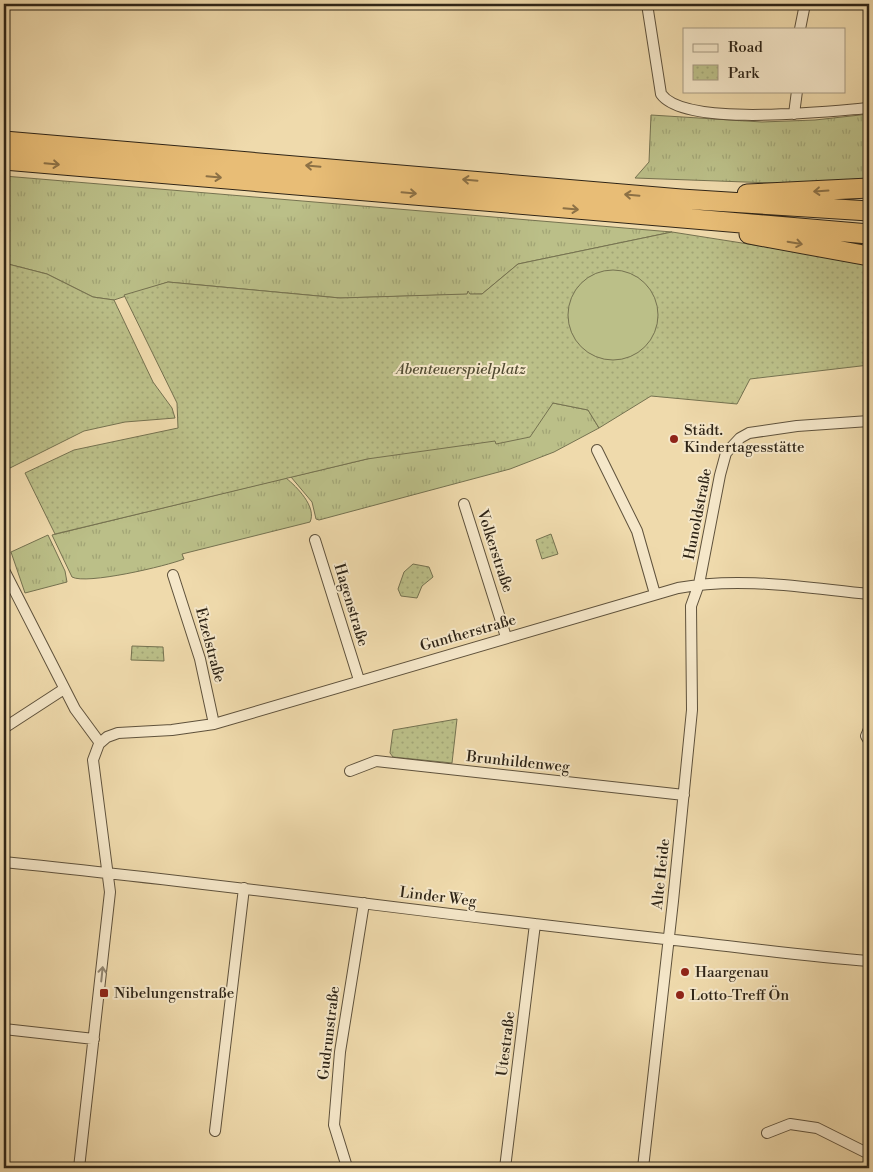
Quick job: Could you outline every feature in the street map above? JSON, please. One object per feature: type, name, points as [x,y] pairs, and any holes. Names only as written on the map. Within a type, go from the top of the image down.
[{"type":"highway","points":[[4,141],[681,199],[869,212]]},
{"type":"highway","points":[[4,160],[869,234]]},
{"type":"highway","points":[[681,199],[770,192],[811,192],[869,188]]},
{"type":"highway","points":[[644,216],[869,256]]},
{"type":"street","points":[[646,4],[659,86],[666,101],[684,109],[702,112],[794,114],[869,108]]},
{"type":"street","points":[[800,28],[805,4]]},
{"type":"street","points":[[794,114],[797,92]]},
{"type":"street","name":"Hunoldstraße","points":[[699,584],[720,474],[726,453],[732,445],[749,433],[797,426],[869,421]]},
{"type":"street","points":[[597,450],[637,532],[655,594]]},
{"type":"street","name":"Volkerstraße","points":[[464,504],[506,637]]},
{"type":"street","name":"Hagenstraße","points":[[314,540],[359,680]]},
{"type":"street","points":[[4,570],[75,709],[100,743],[92,760],[110,892],[79,1168]]},
{"type":"street","name":"Etzelstraße","points":[[173,575],[200,659],[214,724]]},
{"type":"street","name":"Guntherstraße","points":[[100,743],[118,733],[172,730],[214,724],[506,637],[655,594],[699,584],[751,583],[869,594]]},
{"type":"street","name":"Alte Heide","points":[[643,1168],[684,795],[692,702],[691,606],[699,584]]},
{"type":"street","points":[[4,728],[64,689]]},
{"type":"street","points":[[869,729],[866,736],[869,740]]},
{"type":"street","name":"Brunhildenweg","points":[[350,771],[376,761],[684,795]]},
{"type":"street","name":"Linder Weg","points":[[4,862],[108,871],[535,924],[869,961]]},
{"type":"street","points":[[215,1131],[244,888]]},
{"type":"street","name":"Gudrunstraße","points":[[347,1167],[336,1136],[335,1117],[340,1052],[364,902]]},
{"type":"street","name":"Utestraße","points":[[506,1168],[535,924]]},
{"type":"street","points":[[4,1029],[94,1039]]},
{"type":"street","points":[[767,1133],[790,1124],[817,1128],[869,1154]]},
{"type":"green space","points":[[869,114],[869,178],[800,184],[635,178],[649,162],[651,115],[762,122],[815,120]]},
{"type":"green space","points":[[4,176],[672,232],[518,264],[482,294],[340,298],[168,282],[114,300],[93,297],[47,274],[4,263]]},
{"type":"green space","name":"Abenteuerspielplatz","points":[[672,232],[869,263],[869,365],[750,379],[737,404],[651,396],[599,428],[588,410],[553,403],[530,437],[496,444],[495,441],[367,459],[55,534],[25,473],[74,450],[178,428],[177,403],[124,295],[168,282],[340,298],[467,294],[468,291],[470,294],[482,294],[518,264]]},
{"type":"green space","points":[[4,263],[47,274],[93,297],[114,300],[153,382],[172,408],[175,418],[125,422],[84,431],[4,471]]},
{"type":"green space","points":[[604,270],[622,270],[638,277],[651,290],[658,306],[658,324],[651,340],[638,353],[622,360],[604,360],[588,353],[575,340],[568,324],[568,306],[575,290],[588,277]]},
{"type":"green space","points":[[553,403],[588,410],[599,428],[554,452],[510,469],[319,520],[316,519],[312,502],[291,477],[367,459]]},
{"type":"green space","points":[[286,478],[305,498],[311,510],[310,522],[182,554],[184,559],[161,566],[93,579],[72,577],[52,535]]},
{"type":"green space","points":[[551,534],[558,554],[542,559],[536,540]]},
{"type":"green space","points":[[48,535],[65,571],[67,582],[25,593],[11,552]]},
{"type":"green space","points":[[413,564],[429,567],[433,577],[422,586],[417,598],[401,596],[398,589],[404,572]]},
{"type":"green space","points":[[132,646],[163,647],[164,661],[131,660]]},
{"type":"green space","points":[[457,719],[452,763],[393,757],[390,753],[393,730]]},
{"type":"place","name":"Städt. Kindertagesstätte","points":[[674,439]]},
{"type":"place","name":"Haargenau","points":[[685,972]]},
{"type":"place","name":"Nibelungenstraße","points":[[104,993]]},
{"type":"place","name":"Lotto-Treff Ön","points":[[680,995]]}]
